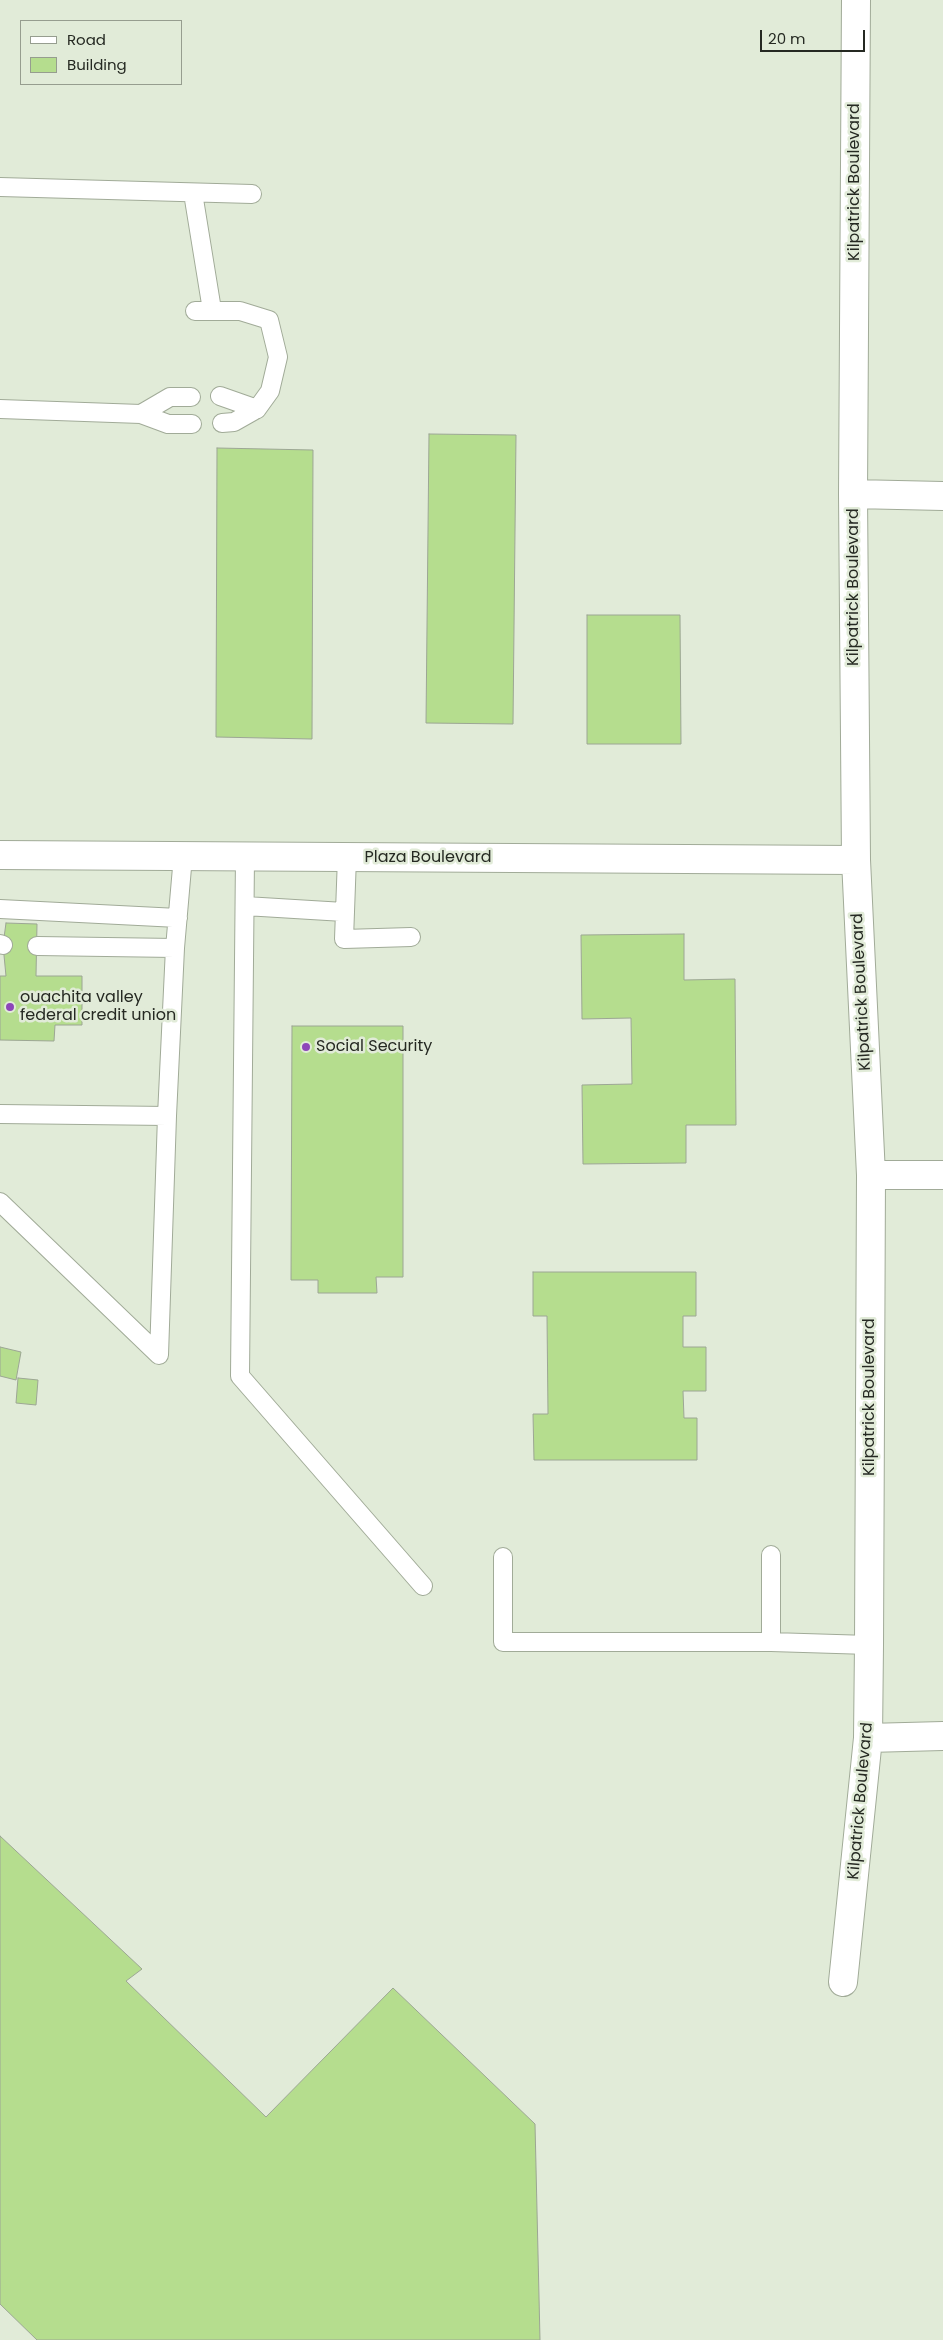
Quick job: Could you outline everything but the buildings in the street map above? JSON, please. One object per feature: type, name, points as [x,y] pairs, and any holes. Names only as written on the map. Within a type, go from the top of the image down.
[{"type":"street","name":"Kilpatrick Boulevard","points":[[843,1982],[868,1738],[869,1645],[871,1174],[856,860],[853,494],[856,0]]},
{"type":"street","points":[[853,494],[943,496]]},
{"type":"street","name":"Plaza Boulevard","points":[[0,855],[856,860]]},
{"type":"street","points":[[871,1174],[943,1175]]},
{"type":"street","points":[[868,1738],[943,1736]]},
{"type":"lane","points":[[0,188],[252,194]]},
{"type":"lane","points":[[194,193],[204,310],[240,311],[269,320],[278,357],[270,391],[257,409],[234,422],[222,423]]},
{"type":"lane","points":[[220,396],[257,409]]},
{"type":"lane","points":[[141,414],[170,398],[191,397]]},
{"type":"lane","points":[[0,409],[141,414],[168,424],[192,424]]},
{"type":"lane","points":[[0,1202],[159,1355],[167,1116],[183,856]]},
{"type":"lane","points":[[246,857],[240,1376],[423,1586]]},
{"type":"lane","points":[[347,858],[344,939],[411,937]]},
{"type":"lane","points":[[245,906],[344,912]]},
{"type":"lane","points":[[0,909],[178,918]]},
{"type":"lane","points":[[37,946],[176,948]]},
{"type":"lane","points":[[0,1114],[167,1116]]},
{"type":"lane","points":[[771,1642],[772,1555]]},
{"type":"lane","points":[[503,1557],[503,1642],[771,1642],[869,1645]]},
{"type":"place","name":"ouachita valley federal credit union","points":[[10,1007]]},
{"type":"place","name":"Social Security","points":[[306,1047]]}]
